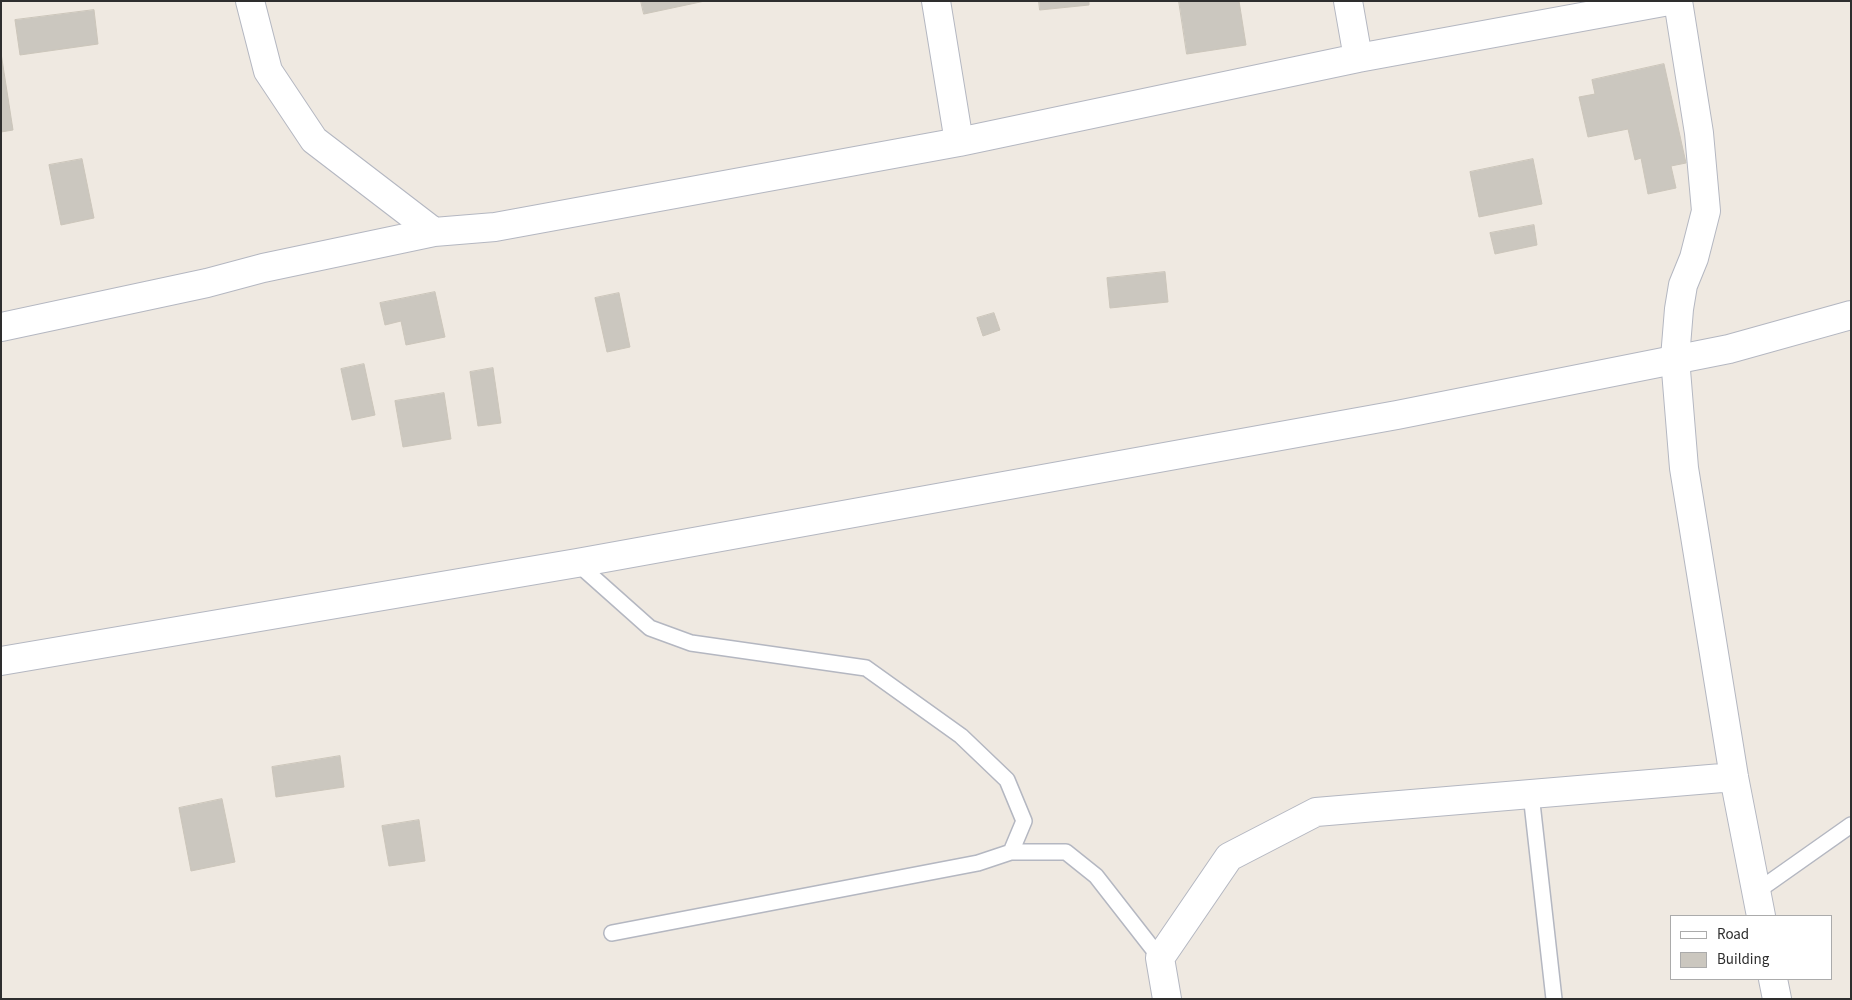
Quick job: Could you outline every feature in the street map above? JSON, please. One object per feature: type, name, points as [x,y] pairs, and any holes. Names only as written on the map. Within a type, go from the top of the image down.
[{"type":"street","points":[[250,1],[268,71],[314,140],[434,232]]},
{"type":"street","points":[[936,1],[960,142]]},
{"type":"street","points":[[1348,1],[1358,58]]},
{"type":"street","points":[[1,327],[434,232],[495,227],[960,142],[1358,58],[1669,1]]},
{"type":"street","points":[[1678,1],[1699,133],[1706,211],[1694,258],[1683,286],[1675,358],[1684,468],[1734,777],[1758,904]]},
{"type":"street","points":[[1,661],[577,563],[1397,415],[1675,358],[1729,349],[1851,315]]},
{"type":"street","points":[[1167,999],[1160,958],[1229,857],[1316,812],[1734,777]]},
{"type":"street","points":[[1773,980],[1777,999]]},
{"type":"lane","points":[[577,563],[650,628],[691,643],[866,668],[962,736],[1006,780],[1024,821],[1011,852]]},
{"type":"lane","points":[[1532,794],[1554,999]]},
{"type":"lane","points":[[1758,904],[1851,825]]},
{"type":"lane","points":[[612,934],[978,863],[1011,852],[1066,852],[1096,876],[1160,958]]},
{"type":"building","points":[[641,1],[705,1],[644,14]]},
{"type":"building","points":[[1039,1],[1089,1],[1089,5],[1040,10]]},
{"type":"building","points":[[1179,1],[1239,1],[1246,45],[1187,54]]},
{"type":"building","points":[[94,10],[98,44],[20,55],[15,20]]},
{"type":"building","points":[[1,53],[13,130],[1,132]]},
{"type":"building","points":[[1664,64],[1686,163],[1671,166],[1676,188],[1648,194],[1641,158],[1635,160],[1628,129],[1588,137],[1579,97],[1595,94],[1592,80]]},
{"type":"building","points":[[82,159],[94,218],[61,225],[49,165]]},
{"type":"building","points":[[1533,159],[1542,204],[1479,217],[1470,172]]},
{"type":"building","points":[[1534,225],[1537,245],[1495,254],[1490,233]]},
{"type":"building","points":[[1165,272],[1168,302],[1110,308],[1107,278]]},
{"type":"building","points":[[435,292],[445,337],[406,345],[401,321],[385,325],[380,303]]},
{"type":"building","points":[[619,293],[630,347],[607,352],[595,298]]},
{"type":"building","points":[[994,313],[1000,330],[983,336],[977,318]]},
{"type":"building","points":[[364,364],[375,415],[352,420],[341,369]]},
{"type":"building","points":[[493,368],[501,423],[478,426],[470,372]]},
{"type":"building","points":[[444,393],[451,439],[403,447],[395,401]]},
{"type":"building","points":[[340,756],[344,787],[276,797],[272,767]]},
{"type":"building","points":[[222,799],[235,862],[191,871],[179,808]]},
{"type":"building","points":[[419,820],[425,861],[389,866],[382,826]]}]
